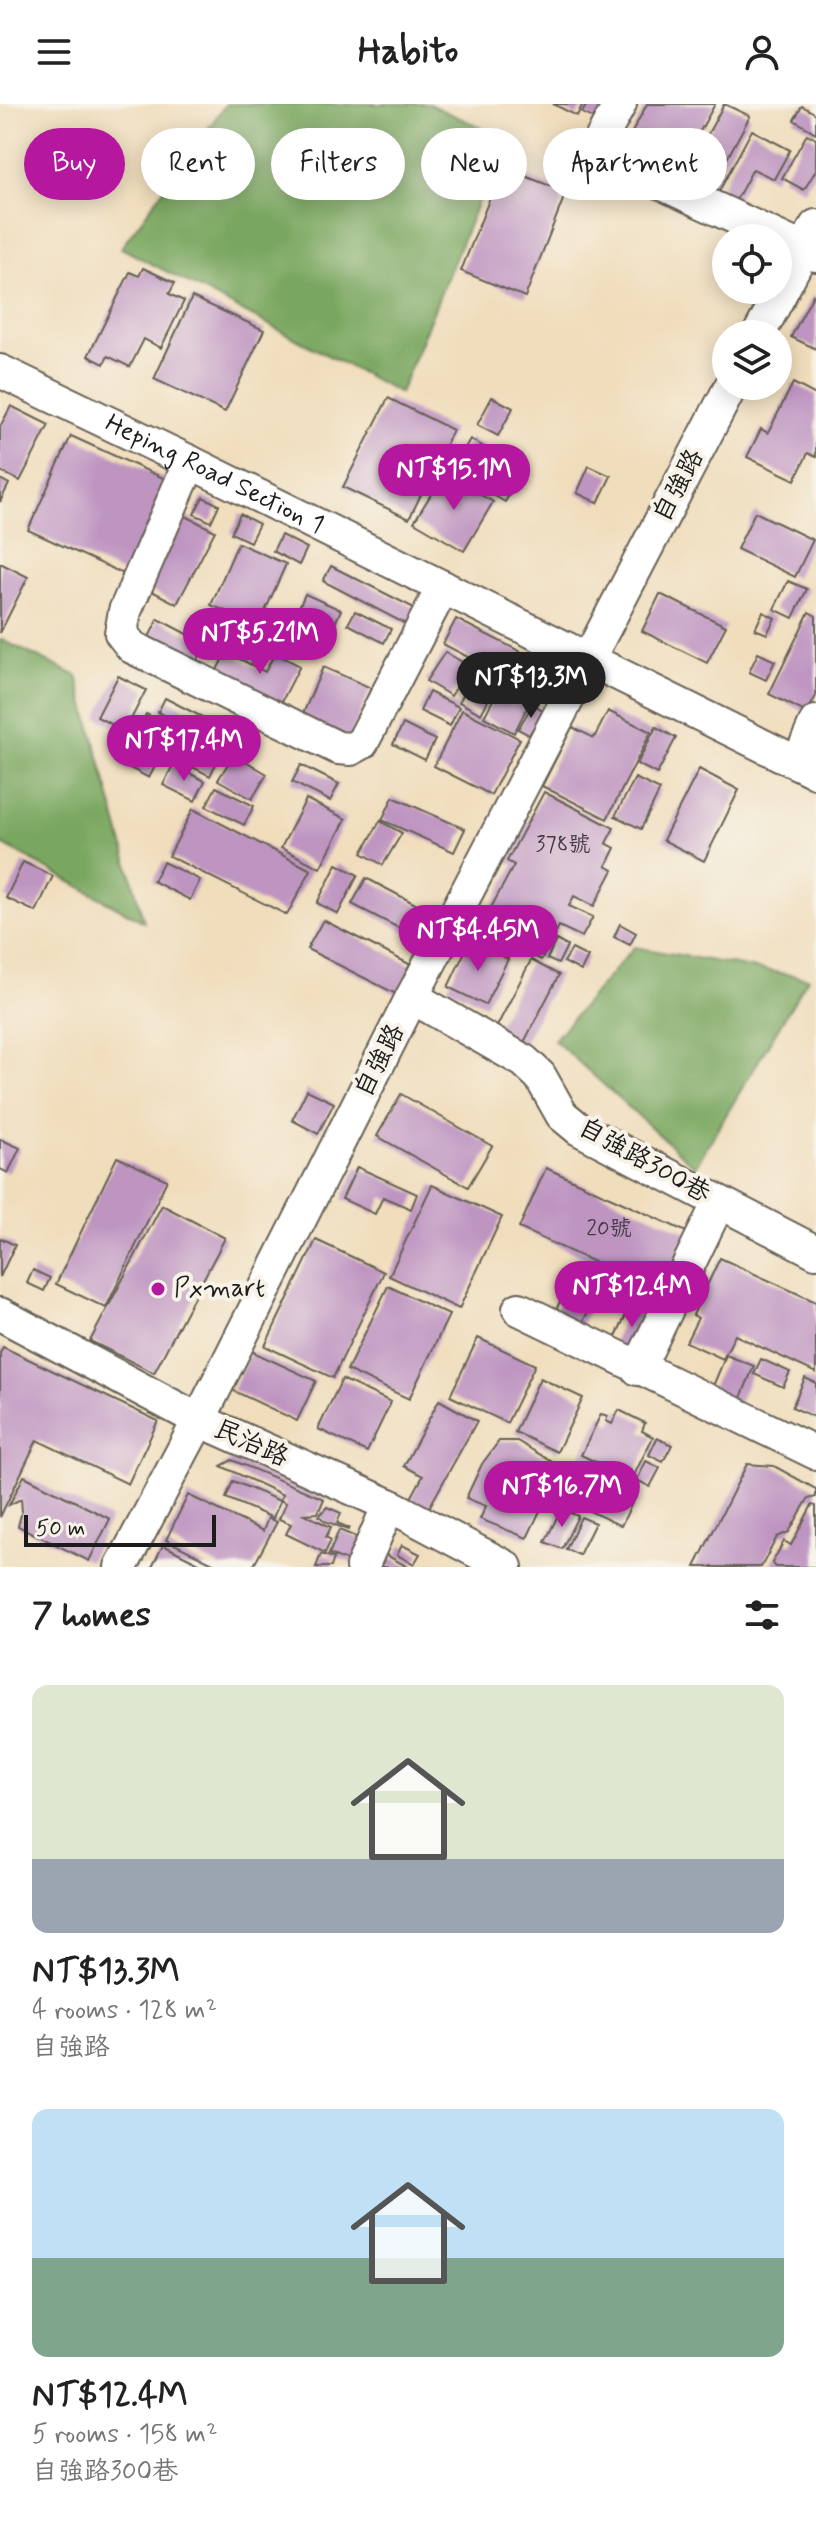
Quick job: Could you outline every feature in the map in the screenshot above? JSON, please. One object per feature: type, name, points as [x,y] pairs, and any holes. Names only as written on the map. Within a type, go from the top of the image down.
[{"type":"street","points":[[620,104],[594,152],[812,243],[767,320]]},
{"type":"street","name":"Heping Road Section 1","points":[[0,371],[807,768]]},
{"type":"street","name":"自強路","points":[[121,1567],[199,1420],[412,997],[724,400]]},
{"type":"street","points":[[190,462],[125,611],[121,633],[132,647],[338,748],[351,749],[362,743],[443,587]]},
{"type":"street","points":[[807,768],[816,722]]},
{"type":"street","name":"自強路300巷","points":[[412,997],[524,1061],[540,1076],[562,1115],[579,1129],[816,1252]]},
{"type":"street","points":[[638,1369],[719,1202]]},
{"type":"street","points":[[519,1309],[816,1453]]},
{"type":"street","name":"民治路","points":[[0,1314],[199,1420],[389,1505],[506,1567]]},
{"type":"street","points":[[362,1567],[389,1505]]},
{"type":"green space","points":[[226,104],[429,104],[482,128],[421,128],[421,200],[479,200],[400,393],[121,248],[156,200],[255,200],[255,128],[208,128]]},
{"type":"green space","points":[[0,639],[77,676],[144,922],[0,843]]},
{"type":"green space","points":[[634,947],[808,978],[695,1167],[554,1040]]},
{"type":"building","points":[[553,104],[583,104],[577,116]]},
{"type":"building","points":[[587,104],[615,104],[605,124],[582,113]]},
{"type":"building","points":[[647,104],[715,104],[702,128],[634,128]]},
{"type":"building","points":[[724,104],[750,116],[727,159],[727,128],[711,128]]},
{"type":"building","points":[[802,106],[816,114],[816,133],[794,120]]},
{"type":"building","points":[[752,130],[790,150],[774,179],[753,169],[735,202],[727,198],[727,176]]},
{"type":"building","points":[[807,134],[816,139],[816,170],[804,190],[782,178]]},
{"type":"building","points":[[527,177],[543,183],[543,200],[563,200],[525,297],[461,271],[489,200],[527,200]]},
{"type":"building","points":[[143,268],[175,283],[169,294],[184,301],[161,348],[144,339],[130,367],[108,356],[104,364],[88,356],[130,272],[139,276]]},
{"type":"building","points":[[813,295],[816,297],[816,349],[792,335]]},
{"type":"building","points":[[192,297],[264,330],[225,412],[154,379]]},
{"type":"building","points":[[792,385],[816,395],[816,457],[808,453],[795,480],[747,457],[761,429],[768,433],[784,400],[792,400]]},
{"type":"building","points":[[492,397],[513,408],[498,436],[477,425]]},
{"type":"building","points":[[388,398],[453,430],[409,519],[343,487]]},
{"type":"building","points":[[11,406],[49,425],[20,481],[0,471],[0,427]]},
{"type":"building","points":[[71,436],[172,482],[128,576],[28,530]]},
{"type":"building","points":[[470,439],[524,470],[505,502],[452,471]]},
{"type":"building","points":[[589,466],[611,476],[598,503],[577,493]]},
{"type":"building","points":[[444,473],[493,502],[464,551],[414,522]]},
{"type":"building","points":[[0,479],[9,484],[0,502]]},
{"type":"building","points":[[203,497],[219,505],[211,522],[194,514]]},
{"type":"building","points":[[755,512],[813,540],[795,577],[737,549]]},
{"type":"building","points":[[180,513],[215,531],[177,604],[142,586]]},
{"type":"building","points":[[240,514],[259,524],[250,542],[231,533]]},
{"type":"building","points":[[281,535],[307,548],[299,565],[273,551]]},
{"type":"building","points":[[238,543],[286,564],[259,625],[211,605]]},
{"type":"building","points":[[0,563],[28,577],[0,633]]},
{"type":"building","points":[[331,566],[422,612],[413,628],[323,581]]},
{"type":"building","points":[[788,581],[807,589],[793,618],[774,609]]},
{"type":"building","points":[[305,594],[341,610],[322,652],[286,636]]},
{"type":"building","points":[[660,594],[726,626],[707,663],[642,631]]},
{"type":"building","points":[[355,611],[391,629],[384,643],[348,624]]},
{"type":"building","points":[[763,612],[775,618],[767,634],[755,629]]},
{"type":"building","points":[[809,612],[816,616],[816,696],[807,713],[769,694]]},
{"type":"building","points":[[158,619],[206,644],[194,667],[146,643]]},
{"type":"building","points":[[456,619],[535,659],[551,683],[542,696],[443,644]]},
{"type":"building","points":[[226,652],[265,672],[275,653],[300,666],[280,705],[215,674]]},
{"type":"building","points":[[445,652],[469,666],[451,696],[426,681]]},
{"type":"building","points":[[758,653],[775,661],[766,680],[749,672]]},
{"type":"building","points":[[476,664],[534,694],[514,733],[484,717],[494,698],[466,684]]},
{"type":"building","points":[[323,667],[371,688],[347,744],[299,723]]},
{"type":"building","points":[[118,676],[146,690],[125,731],[97,717]]},
{"type":"building","points":[[467,688],[489,699],[481,714],[459,702]]},
{"type":"building","points":[[429,692],[459,707],[450,726],[420,711]]},
{"type":"building","points":[[165,698],[208,720],[200,734],[158,712]]},
{"type":"building","points":[[533,704],[544,711],[529,735],[518,729]]},
{"type":"building","points":[[462,710],[520,739],[491,795],[434,766]]},
{"type":"building","points":[[608,711],[651,732],[607,819],[542,786],[572,727],[594,738]]},
{"type":"building","points":[[146,714],[175,729],[149,778],[120,763]]},
{"type":"building","points":[[403,724],[435,740],[425,760],[393,744]]},
{"type":"building","points":[[656,727],[676,738],[657,774],[637,764]]},
{"type":"building","points":[[187,739],[220,755],[210,776],[177,759]]},
{"type":"building","points":[[234,754],[267,774],[252,799],[218,780]]},
{"type":"building","points":[[173,765],[205,781],[195,801],[163,785]]},
{"type":"building","points":[[301,765],[339,784],[330,801],[292,782]]},
{"type":"building","points":[[699,769],[739,790],[704,861],[663,840]]},
{"type":"building","points":[[635,778],[660,790],[641,829],[615,816]]},
{"type":"building","points":[[216,787],[254,806],[244,825],[206,806]]},
{"type":"building","points":[[544,792],[614,828],[606,843],[615,848],[606,866],[613,870],[594,906],[574,896],[569,906],[593,917],[582,937],[559,926],[541,960],[480,928],[514,865],[507,861]]},
{"type":"building","points":[[393,797],[465,829],[454,852],[382,820]]},
{"type":"building","points":[[306,799],[346,819],[320,868],[281,848]]},
{"type":"building","points":[[193,809],[311,870],[287,915],[169,856]]},
{"type":"building","points":[[380,821],[402,833],[383,865],[362,853]]},
{"type":"building","points":[[23,862],[53,876],[36,912],[6,898]]},
{"type":"building","points":[[163,862],[200,880],[190,900],[153,881]]},
{"type":"building","points":[[337,864],[358,875],[338,914],[317,903]]},
{"type":"building","points":[[366,878],[425,909],[412,935],[352,904]]},
{"type":"building","points":[[323,920],[413,966],[398,995],[307,949]]},
{"type":"building","points":[[620,924],[636,933],[630,945],[614,937]]},
{"type":"building","points":[[556,940],[567,946],[558,964],[547,959]]},
{"type":"building","points":[[470,941],[508,959],[485,1005],[448,987]]},
{"type":"building","points":[[572,949],[588,957],[581,971],[564,962]]},
{"type":"building","points":[[531,960],[559,975],[520,1050],[492,1036]]},
{"type":"building","points":[[307,1090],[334,1103],[318,1134],[292,1120]]},
{"type":"building","points":[[401,1094],[492,1146],[468,1187],[377,1136]]},
{"type":"building","points":[[0,1139],[20,1148],[8,1173],[0,1169]]},
{"type":"building","points":[[117,1157],[167,1180],[106,1308],[56,1284]]},
{"type":"building","points":[[357,1167],[417,1194],[411,1209],[383,1197],[375,1214],[342,1199]]},
{"type":"building","points":[[546,1168],[691,1234],[664,1294],[519,1228]]},
{"type":"building","points":[[432,1185],[502,1217],[459,1309],[389,1276]]},
{"type":"building","name":"Pxmart","points":[[162,1205],[225,1238],[154,1373],[90,1341]]},
{"type":"building","points":[[0,1238],[15,1245],[0,1277]]},
{"type":"building","points":[[316,1240],[384,1272],[333,1378],[265,1346]]},
{"type":"building","points":[[720,1258],[816,1302],[816,1373],[735,1335],[723,1359],[686,1342],[698,1318],[693,1315]]},
{"type":"building","points":[[33,1270],[50,1278],[44,1291],[27,1283]]},
{"type":"building","points":[[575,1270],[602,1283],[580,1328],[553,1316]]},
{"type":"building","points":[[388,1286],[449,1315],[409,1399],[347,1370]]},
{"type":"building","points":[[632,1302],[652,1311],[631,1356],[611,1347]]},
{"type":"building","points":[[478,1338],[535,1365],[507,1423],[450,1396]]},
{"type":"building","points":[[3,1347],[158,1421],[128,1484],[37,1440],[0,1517],[0,1353]]},
{"type":"building","points":[[251,1351],[316,1381],[297,1421],[232,1390]]},
{"type":"building","points":[[726,1355],[754,1366],[736,1410],[708,1398]]},
{"type":"building","points":[[761,1359],[790,1372],[783,1387],[754,1374]]},
{"type":"building","points":[[540,1378],[583,1398],[557,1452],[515,1432]]},
{"type":"building","points":[[805,1378],[816,1383],[816,1418],[792,1407]]},
{"type":"building","points":[[342,1379],[391,1402],[367,1452],[318,1429]]},
{"type":"building","points":[[439,1400],[477,1421],[429,1508],[411,1498],[423,1476],[404,1466]]},
{"type":"building","points":[[619,1410],[645,1423],[642,1431],[653,1437],[632,1479],[581,1455],[601,1414],[608,1416],[606,1421],[612,1424]]},
{"type":"building","points":[[657,1438],[672,1445],[663,1462],[649,1455]]},
{"type":"building","points":[[499,1441],[517,1441],[561,1467],[527,1538],[480,1519],[486,1506],[466,1498],[482,1464]]},
{"type":"building","points":[[232,1460],[324,1499],[318,1513],[304,1514],[331,1527],[326,1537],[331,1540],[325,1553],[286,1534],[291,1524],[279,1519],[286,1503],[280,1500],[283,1495],[221,1466]]},
{"type":"building","points":[[646,1461],[660,1468],[650,1487],[637,1480]]},
{"type":"building","points":[[747,1464],[774,1466],[816,1489],[816,1497],[808,1499],[789,1532],[777,1537],[761,1567],[695,1567]]},
{"type":"building","points":[[570,1471],[633,1501],[621,1526],[558,1496]]},
{"type":"building","points":[[24,1476],[110,1519],[89,1561],[18,1526],[21,1499],[9,1505]]},
{"type":"building","points":[[233,1481],[280,1501],[273,1518],[226,1498]]},
{"type":"building","points":[[188,1495],[263,1531],[268,1518],[277,1522],[253,1567],[221,1567],[166,1540]]},
{"type":"building","points":[[812,1505],[816,1506],[816,1567],[776,1567],[772,1563],[784,1541],[791,1545]]},
{"type":"building","points":[[327,1507],[341,1513],[337,1523],[348,1530],[319,1516]]},
{"type":"building","points":[[561,1509],[578,1516],[562,1549],[545,1542]]},
{"type":"building","points":[[581,1517],[595,1523],[579,1555],[566,1549]]},
{"type":"building","points":[[339,1530],[368,1542],[358,1565],[329,1554]]},
{"type":"building","points":[[163,1545],[207,1567],[152,1567]]},
{"type":"building","points":[[402,1545],[420,1554],[414,1564],[397,1555]]},
{"type":"building","points":[[379,1551],[408,1567],[373,1567]]},
{"type":"building","points":[[321,1554],[334,1558],[331,1567],[316,1567]]},
{"type":"place","name":"Pxmart","points":[[158,1289]]}]
